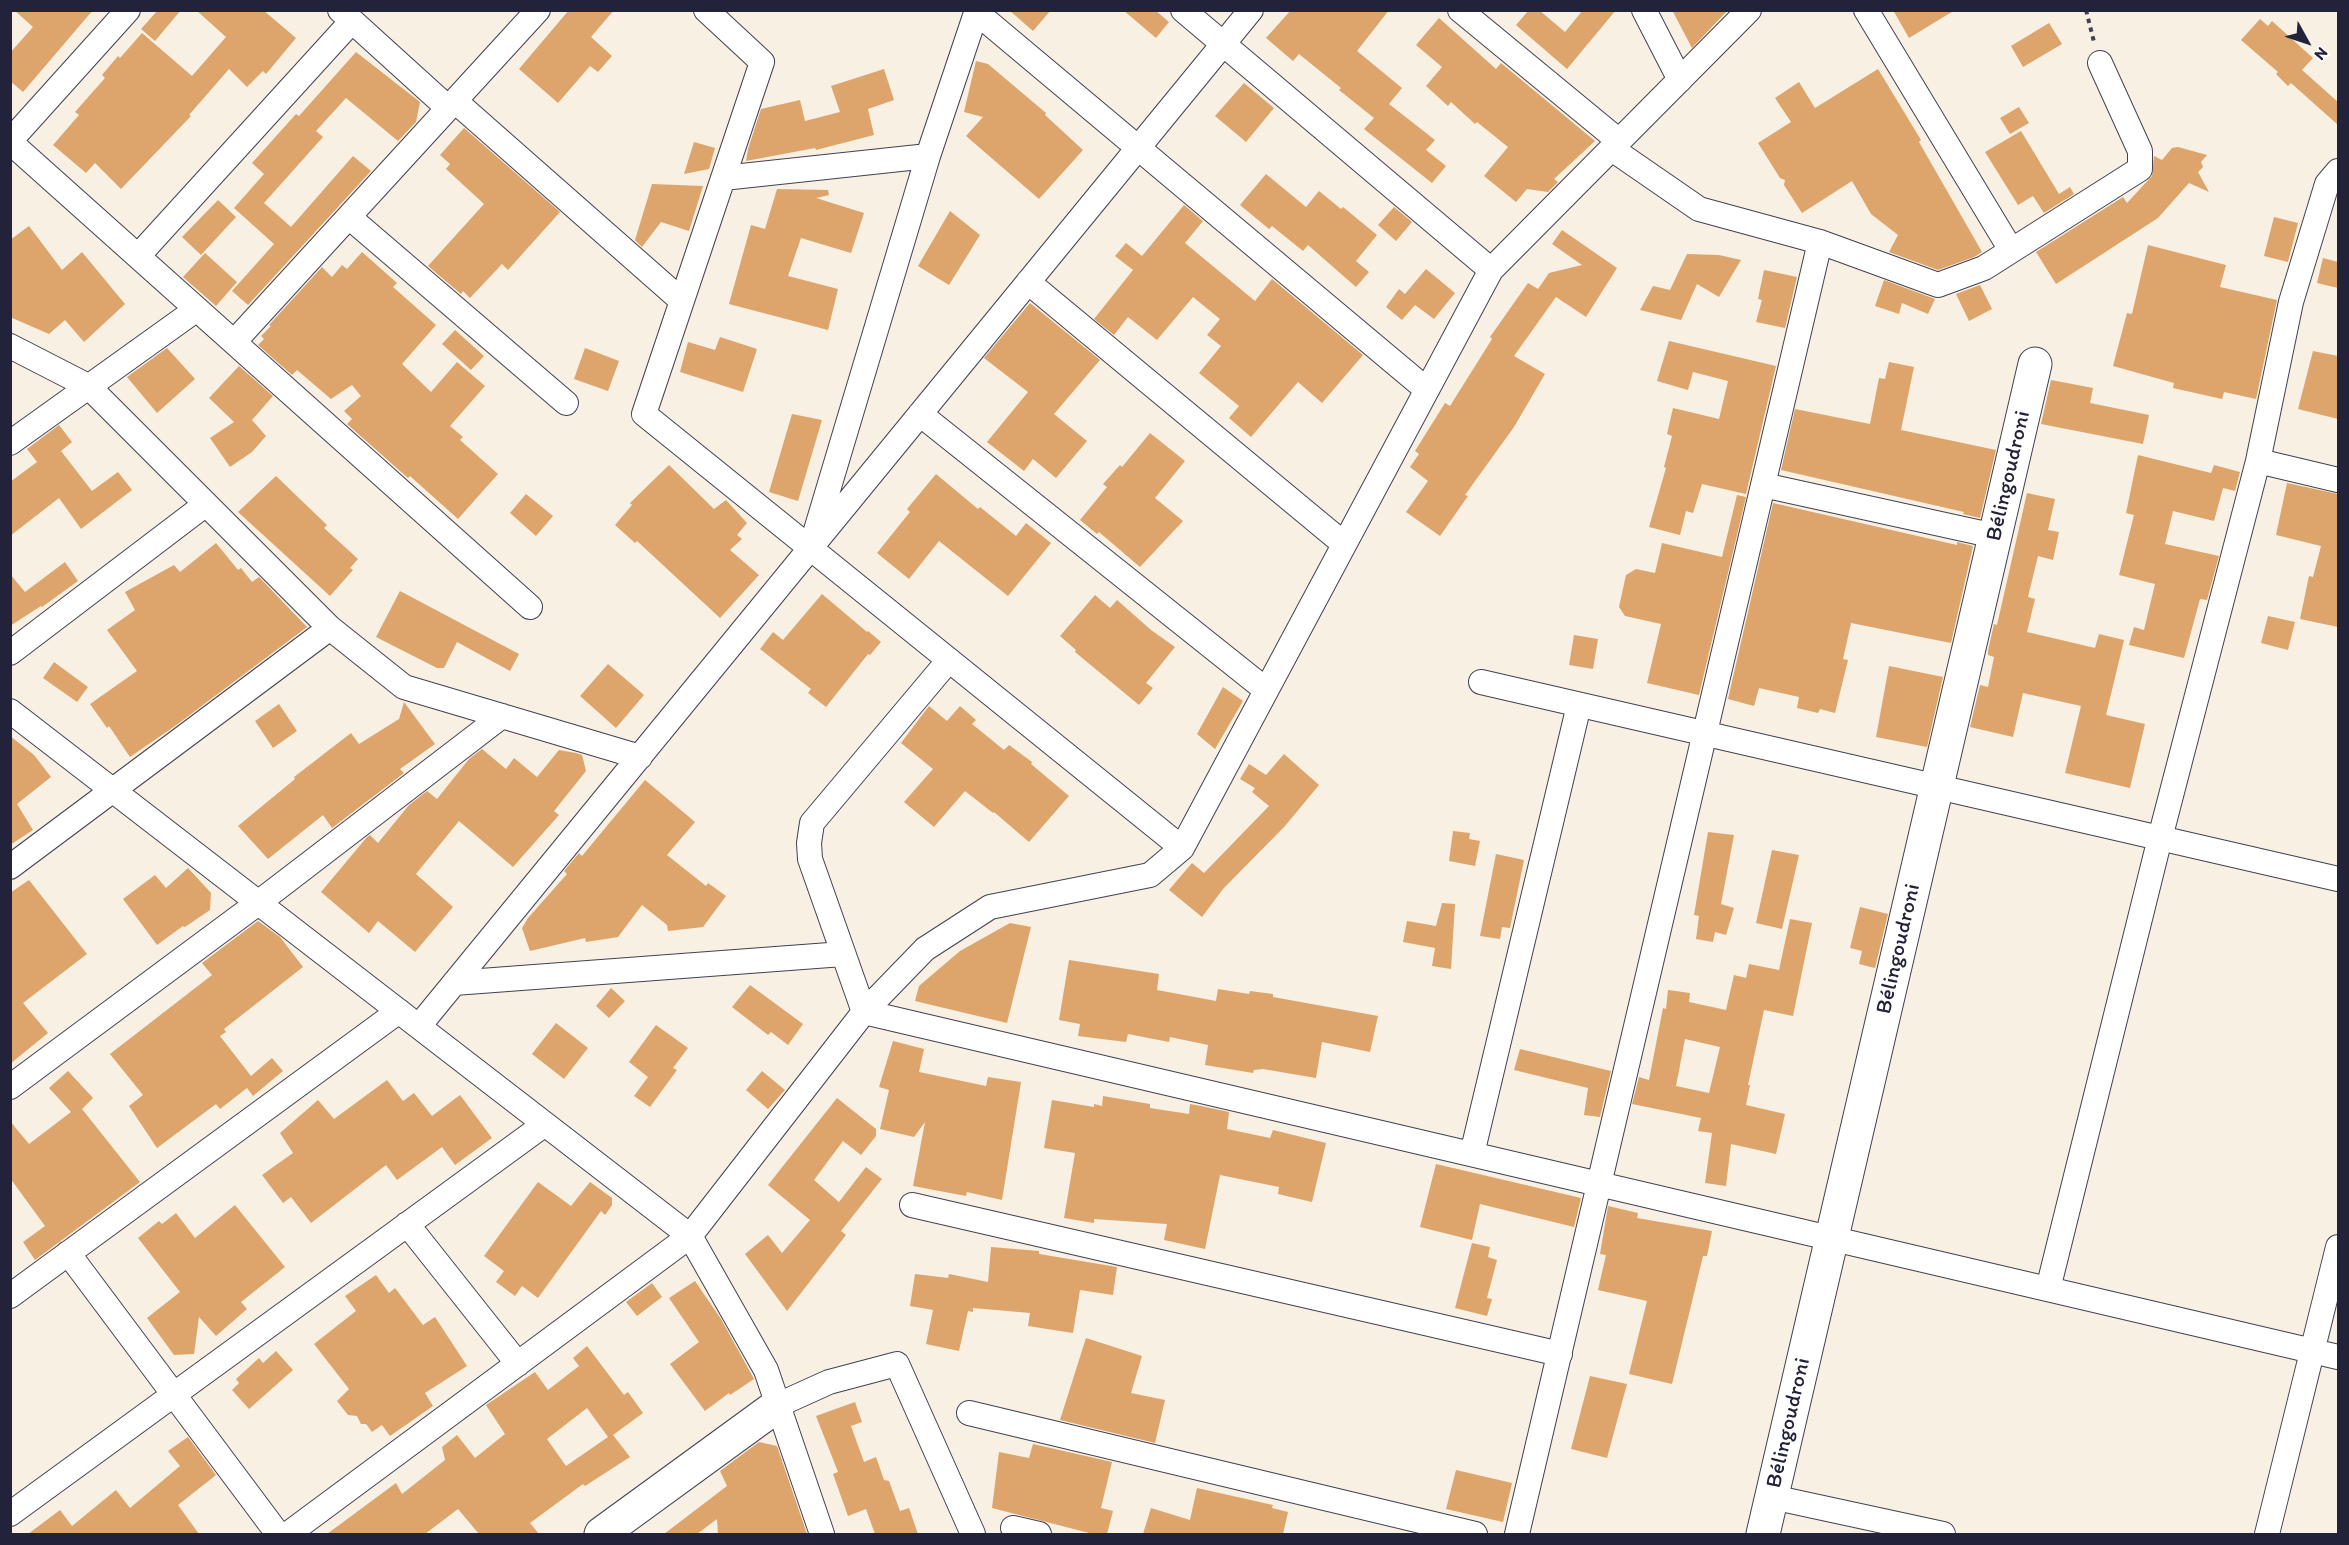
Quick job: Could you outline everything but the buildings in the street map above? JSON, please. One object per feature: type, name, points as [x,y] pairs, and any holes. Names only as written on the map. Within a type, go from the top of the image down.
[{"type":"street","points":[[128,10],[10,142],[530,607]]},
{"type":"street","points":[[234,342],[538,10]]},
{"type":"street","points":[[706,10],[762,62],[644,414],[1182,848]]},
{"type":"street","points":[[1183,10],[1491,270]]},
{"type":"street","points":[[419,1026],[1251,10]]},
{"type":"street","points":[[1460,10],[1616,145],[1699,209],[1820,242],[1938,285],[1984,268],[2140,169],[2140,151],[2100,63]]},
{"type":"street","points":[[1644,10],[1680,80]]},
{"type":"street","points":[[288,1534],[690,1236],[864,1012],[925,950],[990,908],[1150,875],[1182,848],[1491,270],[1749,10]]},
{"type":"street","points":[[1866,10],[2011,250]]},
{"type":"street","points":[[811,548],[928,156],[976,11],[1427,390]]},
{"type":"street","points":[[138,256],[346,16],[682,301]]},
{"type":"street","points":[[723,178],[928,156]]},
{"type":"street","points":[[2048,1289],[2160,838],[2259,461],[2291,302],[2335,181]]},
{"type":"street","points":[[349,217],[566,403]]},
{"type":"street","points":[[1518,1534],[1820,242]]},
{"type":"street","points":[[1028,282],[1344,544]]},
{"type":"street","points":[[10,443],[197,309]]},
{"type":"street","points":[[10,346],[88,386],[330,628],[404,687],[639,757]]},
{"type":"street","name":"Bélingoudroni","points":[[1763,1534],[2035,364]]},
{"type":"street","points":[[920,414],[1266,690]]},
{"type":"street","points":[[2259,461],[2338,480]]},
{"type":"street","points":[[1763,485],[1995,536]]},
{"type":"street","points":[[10,652],[206,504]]},
{"type":"street","points":[[10,867],[330,628]]},
{"type":"street","points":[[864,1012],[810,859],[809,843],[812,823],[949,660]]},
{"type":"street","points":[[1481,682],[2338,879]]},
{"type":"street","points":[[1472,1154],[1579,705]]},
{"type":"street","points":[[10,711],[690,1236],[766,1370],[822,1534]]},
{"type":"street","points":[[10,1087],[258,903],[502,716]]},
{"type":"street","points":[[454,983],[843,954]]},
{"type":"street","points":[[10,1296],[399,1011]]},
{"type":"street","points":[[864,1012],[2338,1357]]},
{"type":"street","points":[[10,1514],[545,1124]]},
{"type":"street","points":[[912,1204],[1560,1354]]},
{"type":"street","points":[[407,1224],[518,1364]]},
{"type":"street","points":[[2267,1534],[2338,1247]]},
{"type":"street","points":[[68,1253],[278,1534]]},
{"type":"street","points":[[602,1534],[778,1405],[830,1382],[897,1364],[974,1534]]},
{"type":"street","points":[[969,1413],[1475,1534]]},
{"type":"street","points":[[1772,1497],[1943,1534]]},
{"type":"street","points":[[1013,1528],[1039,1534]]},
{"type":"path","points":[[2085,10],[2100,63]]}]
